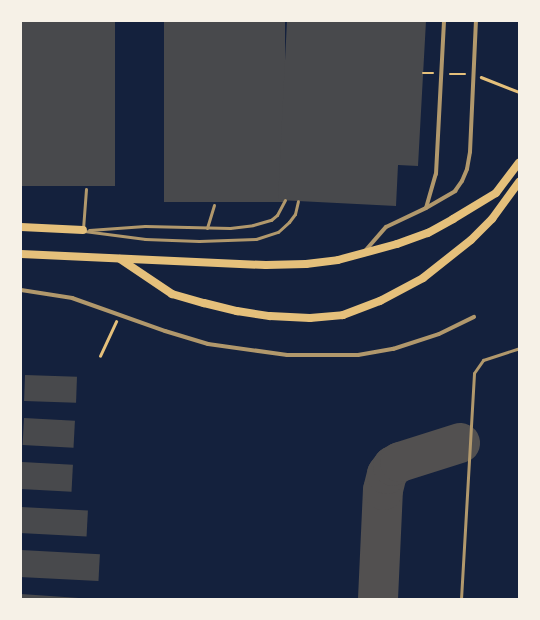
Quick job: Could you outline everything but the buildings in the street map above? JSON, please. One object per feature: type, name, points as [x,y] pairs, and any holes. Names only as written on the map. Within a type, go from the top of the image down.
[{"type":"main road","points":[[21,254],[266,265],[306,264],[362,255],[428,232],[453,219],[496,193],[519,163]]},
{"type":"main road","points":[[119,259],[172,294],[204,304],[270,316],[310,318],[343,315],[380,302],[423,278],[471,240],[492,219],[519,182]]},
{"type":"main road","points":[[21,227],[83,230]]},
{"type":"street","points":[[426,208],[436,174],[444,21]]},
{"type":"street","points":[[362,255],[386,227],[426,208],[455,191],[467,168],[474,75],[476,21]]},
{"type":"street","points":[[21,290],[72,298],[166,332],[208,344],[287,355],[358,355],[393,349],[439,334],[474,317]]},
{"type":"lane","points":[[83,230],[86,189]]},
{"type":"lane","points":[[83,230],[145,226],[230,228],[265,223],[277,216],[285,200]]},
{"type":"lane","points":[[83,230],[145,239],[199,241],[256,239],[278,232],[295,214],[298,201]]},
{"type":"lane","points":[[206,228],[214,205]]},
{"type":"lane","points":[[461,599],[474,373],[483,360],[519,348]]},
{"type":"path","points":[[423,73],[474,75],[491,80],[519,92]]},
{"type":"path","points":[[100,356],[119,314]]},
{"type":"taxiway","points":[[378,599],[383,490],[387,474],[393,466],[400,462],[460,443]]}]
